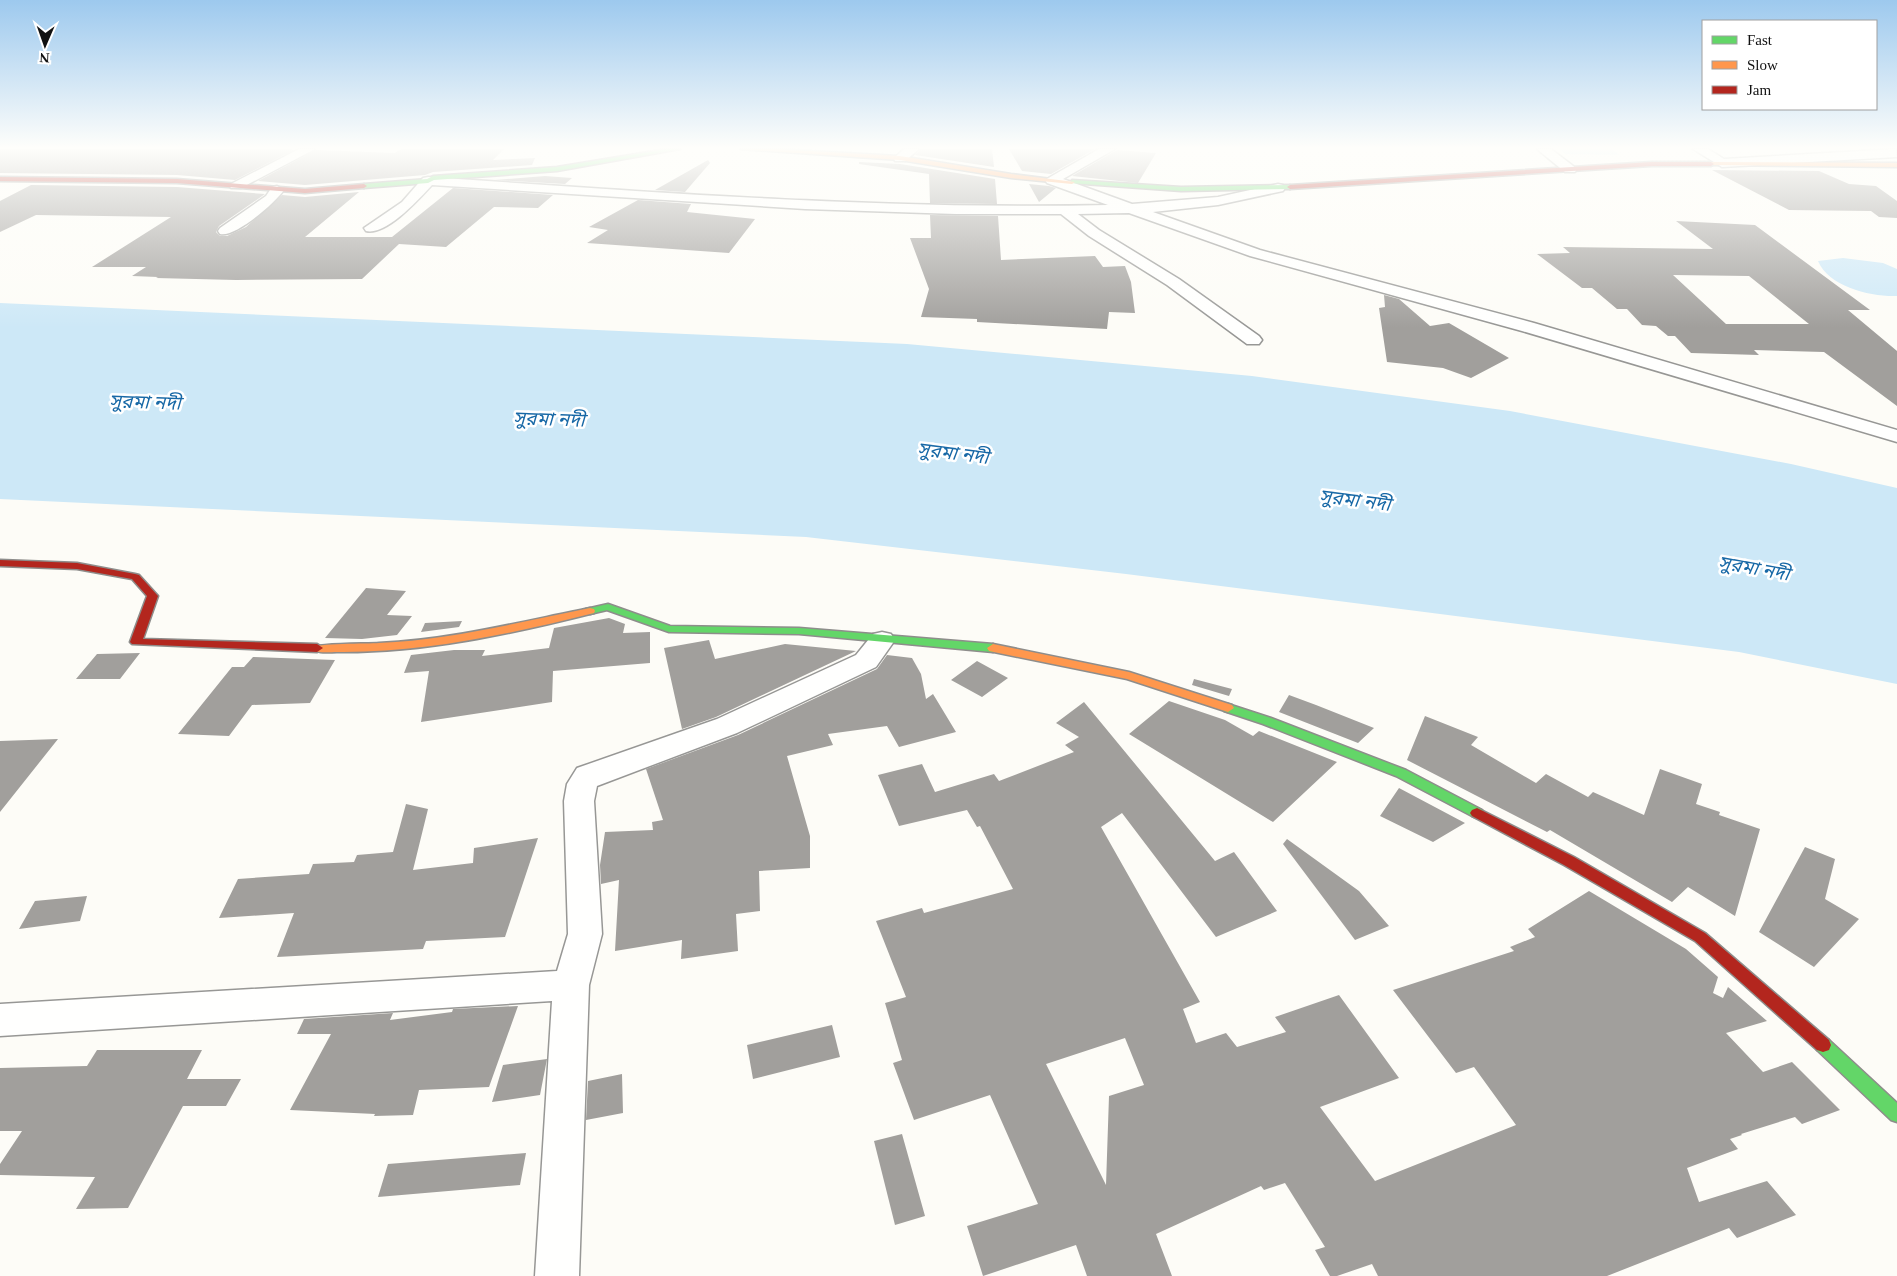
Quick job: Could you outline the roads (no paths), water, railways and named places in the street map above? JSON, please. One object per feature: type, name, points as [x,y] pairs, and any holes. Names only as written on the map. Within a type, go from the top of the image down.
[{"type":"street","points":[[225,231],[257,209]]},
{"type":"street","points":[[371,228],[401,209]]},
{"type":"street","points":[[915,209],[1092,209]]},
{"type":"street","points":[[1063,209],[1094,233],[1173,282],[1254,340]]},
{"type":"street","points":[[1128,209],[1255,253],[1528,327],[1897,436]]},
{"type":"street","points":[[0,563],[77,566],[135,577],[154,596],[136,642],[362,650],[451,640],[608,607],[669,629],[799,631],[882,640],[1003,649],[1129,676],[1267,722],[1401,773],[1570,861],[1700,937],[1819,1041],[1897,1114]]},
{"type":"street","points":[[557,1276],[571,985],[585,934],[579,801],[582,784],[588,776],[727,726],[866,662],[882,640]]},
{"type":"street","points":[[0,1020],[571,985]]},
{"type":"water","points":[[1843,258],[1883,263],[1897,269],[1897,296],[1875,295],[1852,289],[1831,278],[1818,261]]},
{"type":"water","name":"সুরমা নদী","points":[[0,303],[907,344],[1252,376],[1510,411],[1791,464],[1897,488],[1897,684],[1739,652],[1126,574],[806,537],[0,499]]}]
